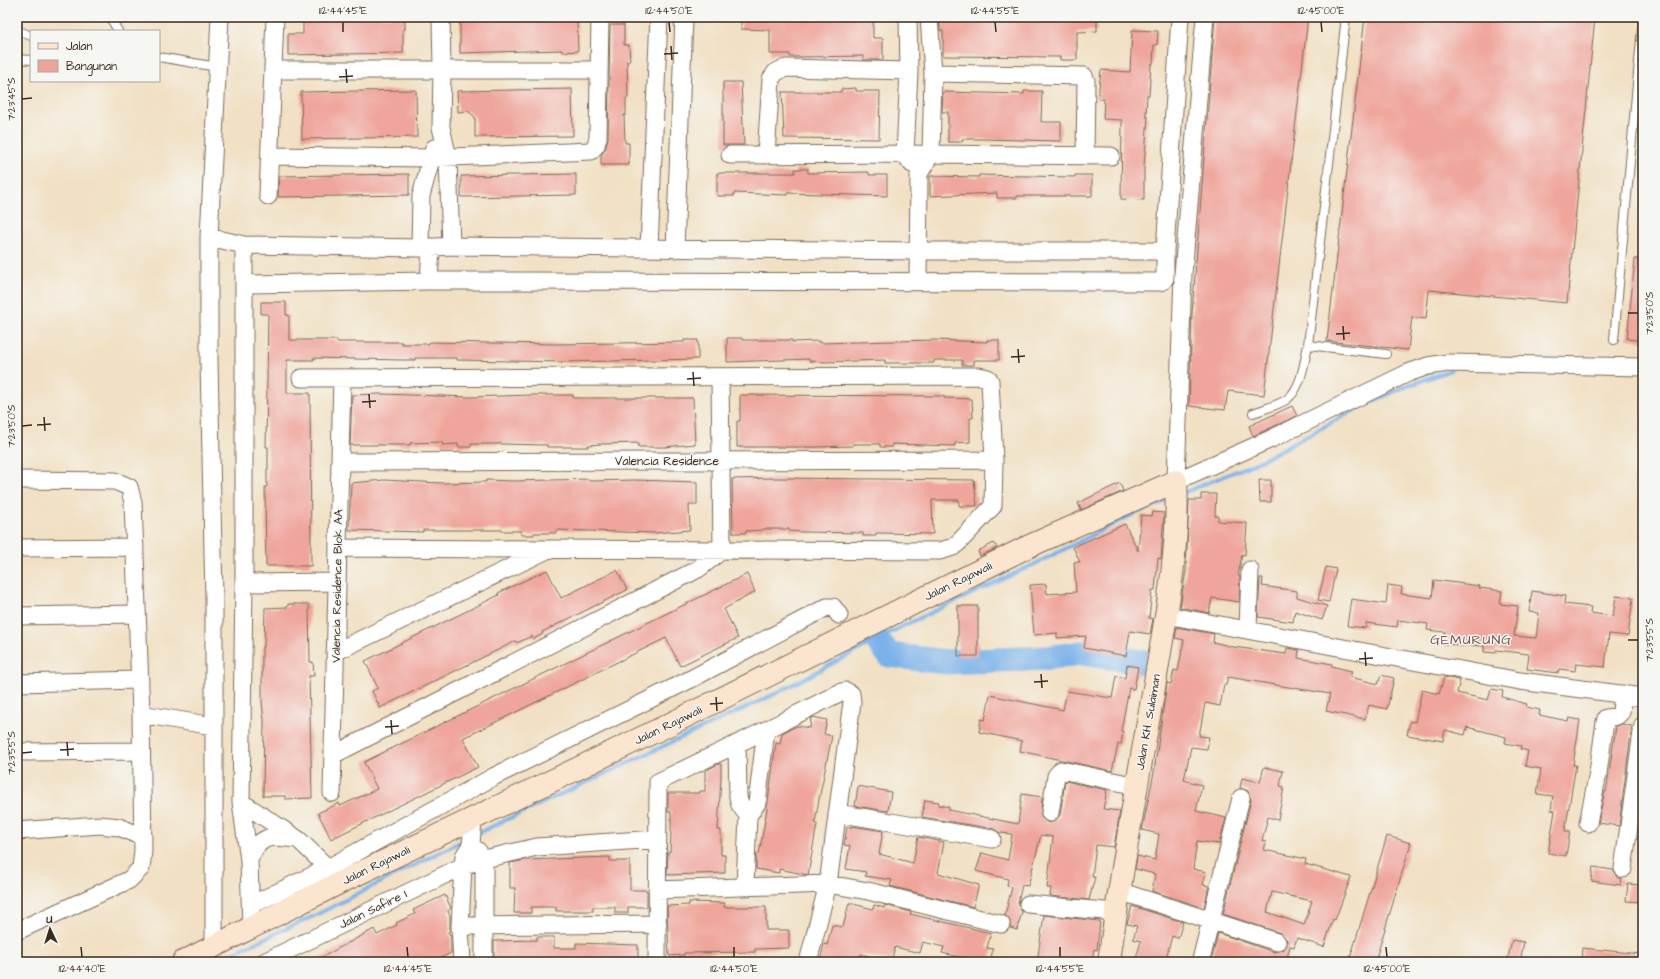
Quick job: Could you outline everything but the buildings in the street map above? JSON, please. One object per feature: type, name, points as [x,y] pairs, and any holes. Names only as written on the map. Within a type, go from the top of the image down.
[{"type":"street","points":[[214,946],[214,599],[209,360],[209,236],[220,17]]},
{"type":"street","points":[[268,196],[275,17]]},
{"type":"street","points":[[440,17],[442,70],[441,127],[448,158],[451,246]]},
{"type":"street","points":[[270,156],[448,158],[591,152],[596,145],[598,138],[600,17]]},
{"type":"street","points":[[649,248],[659,17]]},
{"type":"street","points":[[676,249],[684,17]]},
{"type":"street","points":[[908,17],[909,71],[905,154],[919,174]]},
{"type":"street","points":[[918,281],[919,174],[932,154],[933,73],[929,17]]},
{"type":"street","points":[[245,284],[429,281],[1160,282],[1165,278],[1165,251],[1180,17]]},
{"type":"street","points":[[1177,492],[1184,274],[1205,17]]},
{"type":"street","points":[[766,155],[771,79],[779,70],[786,68],[909,71]]},
{"type":"street","points":[[273,70],[598,70]]},
{"type":"street","points":[[933,73],[1084,76],[1086,81],[1085,156]]},
{"type":"street","points":[[429,281],[421,196],[430,158],[441,127]]},
{"type":"street","points":[[730,155],[932,154],[1111,156]]},
{"type":"street","points":[[422,205],[449,204]]},
{"type":"street","points":[[209,236],[244,245],[425,248],[451,246],[918,251],[1165,251]]},
{"type":"street","points":[[244,245],[244,583],[241,802],[249,860],[251,927]]},
{"type":"street","points":[[1177,492],[1271,440],[1408,373],[1428,366],[1448,363],[1643,367]]},
{"type":"street","points":[[301,378],[984,376],[990,382],[994,460],[994,501],[991,510],[964,538],[953,547],[940,551],[338,548]]},
{"type":"street","points":[[720,377],[722,550]]},
{"type":"street","name":"Valencia Residence Blok AA","points":[[332,793],[342,378]]},
{"type":"street","name":"Valencia Residence","points":[[340,462],[994,460]]},
{"type":"street","points":[[17,480],[116,481],[129,487],[133,502],[138,614],[143,837],[141,868],[129,880],[17,932]]},
{"type":"street","name":"Jalan KH. Sulaiman","points":[[1109,962],[1117,902],[1166,615],[1176,539],[1177,492]]},
{"type":"street","name":"Jalan Rajawali","points":[[183,962],[251,927],[334,875],[472,833],[660,729],[1018,552],[1177,492]]},
{"type":"street","points":[[17,548],[135,547]]},
{"type":"street","points":[[335,652],[549,549]]},
{"type":"street","points":[[333,755],[698,569],[722,550]]},
{"type":"street","points":[[1248,630],[1250,570]]},
{"type":"street","points":[[244,583],[337,582]]},
{"type":"street","points":[[251,905],[334,875],[495,776],[689,680],[827,607],[833,607],[839,615]]},
{"type":"street","points":[[17,616],[138,614]]},
{"type":"street","points":[[1166,615],[1520,681],[1643,697]]},
{"type":"street","points":[[17,682],[140,680]]},
{"type":"street","points":[[657,962],[658,782],[841,692],[846,691],[851,694],[852,702],[828,884],[808,962]]},
{"type":"street","points":[[1588,823],[1598,773],[1606,718],[1617,716],[1621,712],[1623,694]]},
{"type":"street","points":[[141,714],[213,726]]},
{"type":"street","points":[[1623,869],[1643,725]]},
{"type":"street","points":[[745,886],[748,816],[756,803],[766,730]]},
{"type":"street","points":[[737,744],[738,797],[740,805],[748,816]]},
{"type":"street","points":[[17,752],[141,751]]},
{"type":"street","points":[[1050,813],[1056,776],[1061,770],[1137,786]]},
{"type":"street","points":[[1201,960],[1241,798]]},
{"type":"street","points":[[241,802],[299,840],[334,875]]},
{"type":"street","points":[[837,813],[992,839]]},
{"type":"street","points":[[17,831],[100,825],[119,827],[143,837]]},
{"type":"street","points":[[17,842],[44,829]]},
{"type":"street","points":[[472,833],[479,852],[484,859],[484,962]]},
{"type":"street","points":[[462,962],[460,926],[463,866],[464,856],[472,833]]},
{"type":"street","points":[[249,860],[255,847],[266,838],[280,837],[299,840]]},
{"type":"street","name":"Jalan Safire I","points":[[264,962],[463,866],[484,859],[537,847],[657,839]]},
{"type":"street","points":[[657,890],[828,884],[868,891],[1001,924]]},
{"type":"street","points":[[1028,904],[1117,902],[1211,921],[1277,942]]},
{"type":"street","points":[[460,926],[658,924]]},
{"type":"lane","points":[[110,17],[117,30]]},
{"type":"lane","points":[[1253,412],[1285,400],[1292,395],[1297,387],[1308,345],[1346,17]]},
{"type":"lane","points":[[1614,340],[1643,17]]},
{"type":"lane","points":[[17,30],[30,36]]},
{"type":"lane","points":[[160,57],[217,66]]},
{"type":"lane","points":[[17,59],[30,60]]},
{"type":"lane","points":[[1308,345],[1386,354]]},
{"type":"waterway","points":[[1183,493],[1258,462],[1355,410],[1402,388],[1451,370]]},
{"type":"waterway","points":[[476,834],[773,695],[905,625],[1035,564],[1132,515],[1170,499]]},
{"type":"waterway","points":[[877,640],[889,655],[947,662],[1046,658],[1081,653],[1142,662]]},
{"type":"waterway","points":[[213,962],[314,916],[468,838]]},
{"type":"district","name":"GEMURUNG","points":[[1471,639]]}]
